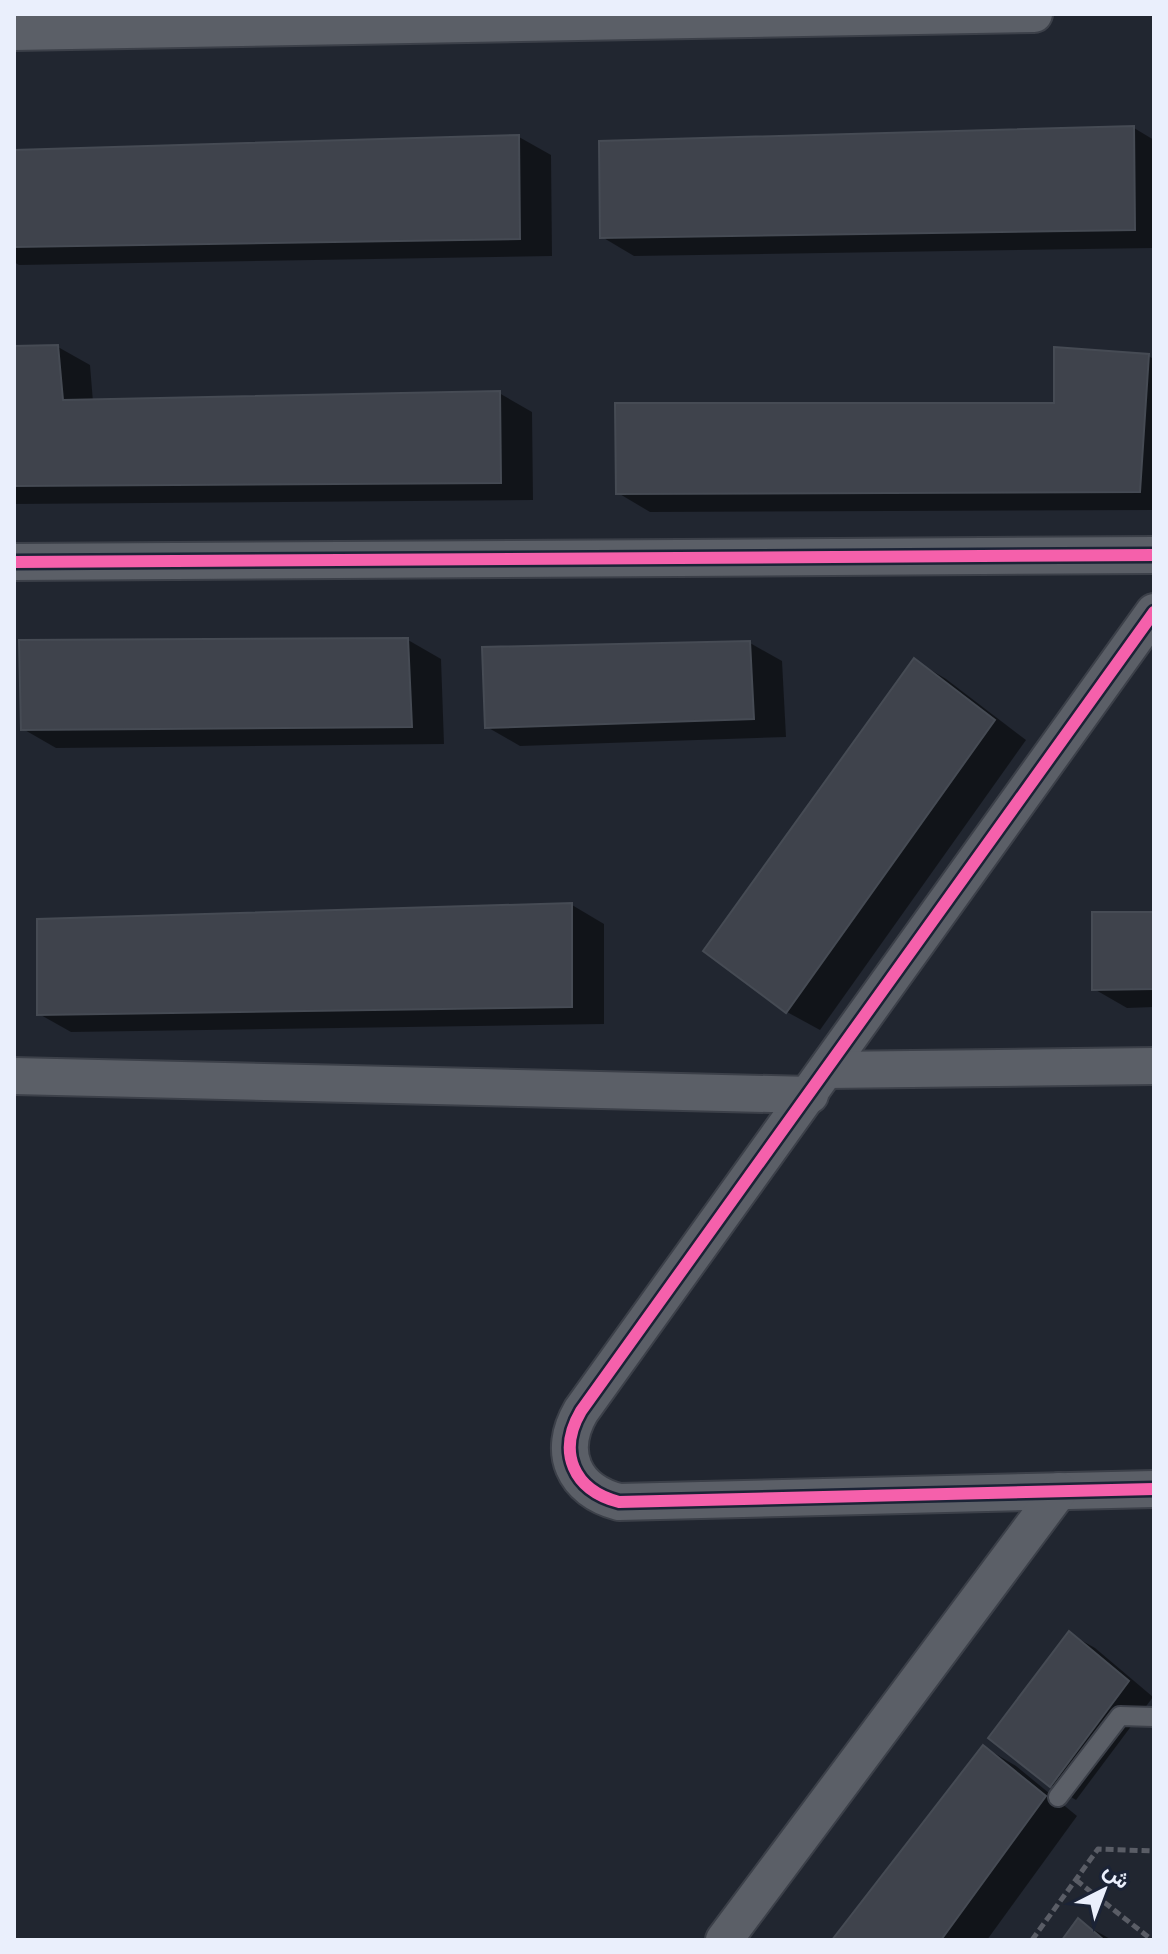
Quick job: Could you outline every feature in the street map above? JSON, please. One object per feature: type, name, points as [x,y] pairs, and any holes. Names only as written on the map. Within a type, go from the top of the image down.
[{"type":"street","points":[[14,32],[1034,14]]},
{"type":"street","points":[[14,562],[1154,555]]},
{"type":"street","points":[[1154,612],[574,1424],[570,1438],[570,1453],[581,1481],[592,1491],[619,1502],[1154,1489]]},
{"type":"street","points":[[14,1076],[818,1082],[1154,1066]]},
{"type":"street","points":[[724,1940],[1059,1491]]},
{"type":"lane","points":[[1058,1797],[1120,1716],[1154,1717]]},
{"type":"path","points":[[1032,1940],[1098,1849],[1154,1851]]},
{"type":"path","points":[[1076,1880],[1152,1940]]},
{"type":"building","points":[[1134,126],[1135,230],[600,238],[599,141]]},
{"type":"building","points":[[519,135],[520,239],[14,247],[14,150]]},
{"type":"building","points":[[58,345],[63,400],[500,391],[501,483],[14,486],[14,346]]},
{"type":"building","points":[[1054,347],[1149,354],[1140,492],[616,494],[615,403],[1054,403]]},
{"type":"building","points":[[408,638],[412,727],[21,730],[19,640]]},
{"type":"building","points":[[750,641],[754,719],[485,728],[482,647]]},
{"type":"building","points":[[914,658],[995,720],[786,1013],[703,951]]},
{"type":"building","points":[[572,903],[572,1007],[37,1015],[37,919]]},
{"type":"building","points":[[1092,912],[1154,912],[1154,989],[1092,990]]},
{"type":"building","points":[[1069,1631],[1129,1681],[1050,1787],[988,1738]]},
{"type":"building","points":[[983,1745],[1046,1796],[941,1940],[832,1940]]},
{"type":"building","points":[[1078,1918],[1104,1940],[1062,1940]]},
{"type":"cycle path","points":[[14,562],[1154,555]]},
{"type":"cycle path","points":[[1154,612],[581,1411],[570,1441],[570,1455],[580,1479],[603,1496],[619,1502],[1154,1489]]}]
